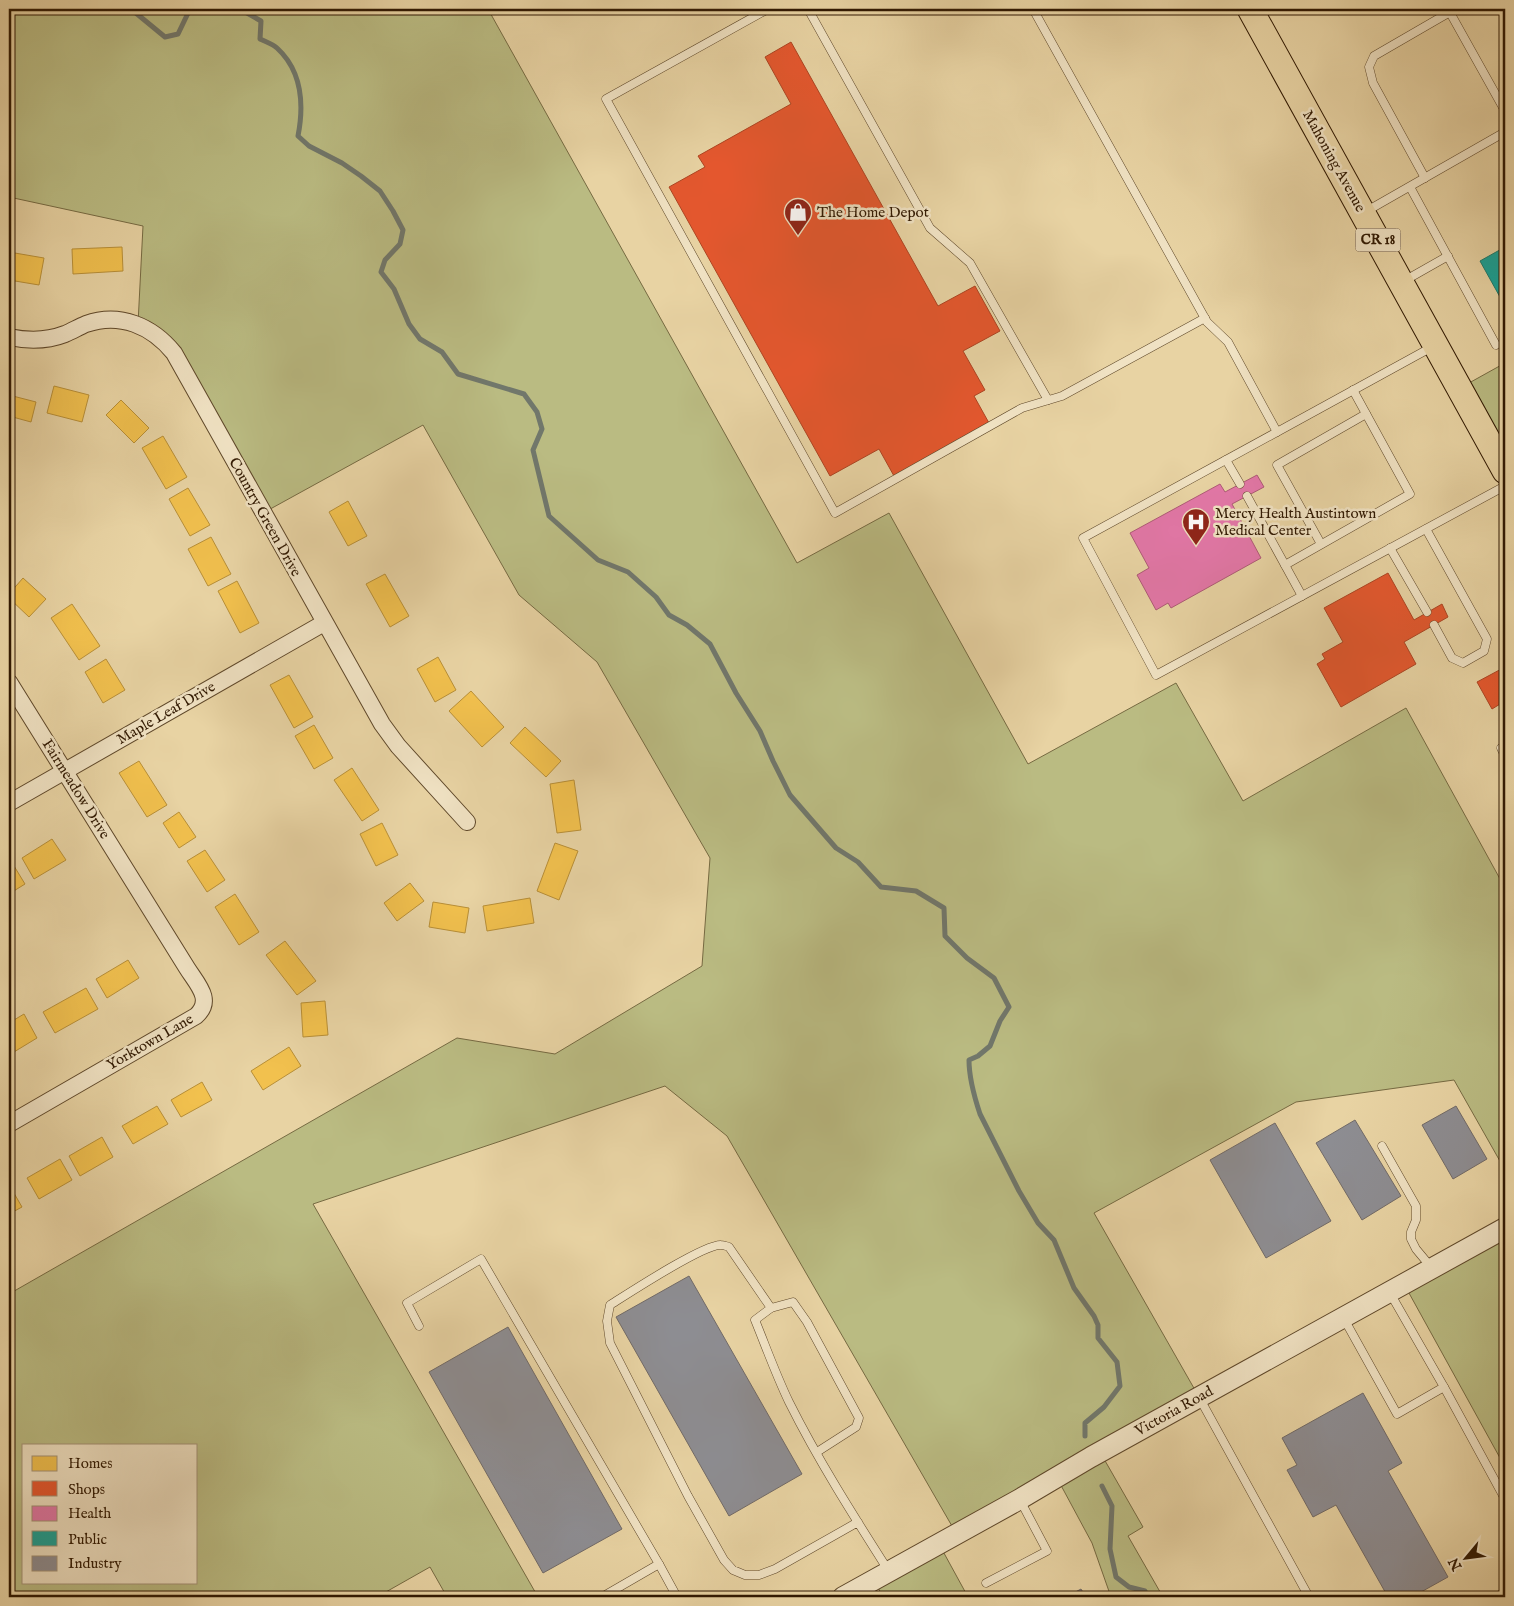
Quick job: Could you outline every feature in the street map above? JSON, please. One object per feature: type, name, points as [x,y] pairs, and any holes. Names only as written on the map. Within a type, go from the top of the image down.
[{"type":"main road","name":"Mahoning Avenue","points":[[1250,9],[1505,471]]},
{"type":"street","name":"Country Green Drive","points":[[9,337],[20,340],[49,339],[86,324],[106,320],[124,320],[149,329],[165,342],[174,353],[382,724],[398,746],[467,822]]},
{"type":"street","name":"Maple Leaf Drive","points":[[9,803],[324,623]]},
{"type":"street","name":"Fairmeadow Drive","points":[[9,682],[142,896]]},
{"type":"street","name":"Yorktown Lane","points":[[9,1124],[202,1011],[204,996],[142,896]]},
{"type":"street","name":"Victoria Road","points":[[843,1597],[1020,1499],[1091,1457],[1505,1228]]},
{"type":"lane","points":[[768,9],[606,99],[835,513],[1022,408],[1062,396],[1205,318]]},
{"type":"lane","points":[[808,9],[930,228],[970,262],[1048,400]]},
{"type":"lane","points":[[1033,9],[1205,318],[1228,342],[1277,432]]},
{"type":"lane","points":[[1425,178],[1373,83],[1369,67],[1374,56],[1449,10],[1505,110]]},
{"type":"lane","points":[[1363,213],[1505,132]]},
{"type":"lane","points":[[1410,187],[1496,345]]},
{"type":"lane","points":[[1402,282],[1448,256]]},
{"type":"lane","points":[[1436,344],[1084,538],[1156,675],[1505,486]]},
{"type":"lane","points":[[1285,565],[1410,494],[1353,390]]},
{"type":"lane","points":[[1322,544],[1277,465],[1366,414]]},
{"type":"lane","points":[[1226,460],[1240,484]]},
{"type":"lane","points":[[1247,496],[1302,596]]},
{"type":"lane","points":[[1426,529],[1487,639],[1484,651],[1463,663],[1452,658],[1434,625]]},
{"type":"lane","points":[[1390,548],[1427,612]]},
{"type":"lane","points":[[1505,746],[1501,748],[1505,756]]},
{"type":"lane","points":[[1382,1146],[1416,1206],[1416,1220],[1411,1232],[1411,1239],[1416,1249],[1432,1268]]},
{"type":"lane","points":[[771,1308],[729,1247],[721,1245],[699,1253],[610,1305],[607,1321],[610,1343],[688,1496],[724,1560],[733,1570],[745,1574],[759,1575],[775,1569],[858,1522]]},
{"type":"lane","points":[[420,1326],[407,1303],[481,1260],[677,1597]]},
{"type":"lane","points":[[1389,1292],[1444,1387],[1505,1499]]},
{"type":"lane","points":[[817,1452],[856,1427],[859,1418],[807,1322],[793,1302],[771,1308],[755,1320],[788,1401],[817,1452],[858,1522],[889,1572]]},
{"type":"lane","points":[[1343,1318],[1397,1414],[1444,1387]]},
{"type":"lane","points":[[1199,1397],[1310,1597]]},
{"type":"lane","points":[[986,1583],[1047,1551],[1020,1499]]},
{"type":"lane","points":[[602,1597],[659,1564]]},
{"type":"lane","points":[[1496,1597],[1505,1592]]},
{"type":"green space","points":[[9,9],[488,9],[797,563],[889,513],[1028,764],[1176,683],[1243,801],[1406,708],[1505,888],[1505,1170],[1454,1080],[1296,1102],[1094,1213],[1199,1397],[1100,1452],[1143,1527],[1128,1536],[1163,1597],[1111,1597],[1092,1543],[1057,1478],[956,1533],[727,1136],[665,1086],[313,1204],[538,1597],[447,1597],[430,1567],[377,1597],[9,1597],[9,1294],[457,1038],[555,1054],[702,966],[710,858],[597,662],[519,595],[423,425],[263,513],[174,353],[138,324],[143,226],[9,197]]},
{"type":"green space","points":[[1505,363],[1505,471],[1460,388]]},
{"type":"green space","points":[[1505,1228],[1505,1467],[1404,1284]]},
{"type":"green space","points":[[939,1544],[968,1597],[883,1597],[874,1580]]},
{"type":"building: Homes","points":[[122,247],[123,271],[73,274],[72,249]]},
{"type":"building: Homes","points":[[9,252],[44,258],[39,285],[9,280]]},
{"type":"building: Homes","points":[[54,386],[89,395],[82,422],[47,413]]},
{"type":"building: Homes","points":[[9,395],[36,402],[31,422],[9,416]]},
{"type":"building: Homes","points":[[121,400],[149,428],[134,443],[106,415]]},
{"type":"building: Homes","points":[[163,436],[187,477],[166,489],[142,448]]},
{"type":"building: Homes","points":[[188,488],[210,525],[190,536],[169,499]]},
{"type":"building: Homes","points":[[348,501],[367,536],[348,546],[329,512]]},
{"type":"building: Homes","points":[[211,537],[231,574],[208,586],[188,549]]},
{"type":"building: Homes","points":[[385,574],[409,616],[390,627],[366,584]]},
{"type":"building: Homes","points":[[23,578],[46,599],[29,617],[9,598],[9,594]]},
{"type":"building: Homes","points":[[237,581],[259,623],[240,633],[218,591]]},
{"type":"building: Homes","points":[[72,604],[100,646],[79,660],[51,618]]},
{"type":"building: Homes","points":[[438,657],[456,690],[435,702],[417,669]]},
{"type":"building: Homes","points":[[106,659],[125,690],[103,703],[85,672]]},
{"type":"building: Homes","points":[[289,675],[313,717],[294,728],[270,685]]},
{"type":"building: Homes","points":[[471,691],[504,727],[482,747],[449,711]]},
{"type":"building: Homes","points":[[314,725],[333,758],[314,769],[295,736]]},
{"type":"building: Homes","points":[[525,727],[561,761],[546,777],[510,743]]},
{"type":"building: Homes","points":[[139,761],[167,805],[147,817],[119,773]]},
{"type":"building: Homes","points":[[352,768],[379,810],[362,821],[334,780]]},
{"type":"building: Homes","points":[[574,780],[581,830],[557,833],[550,784]]},
{"type":"building: Homes","points":[[179,812],[196,837],[179,848],[163,823]]},
{"type":"building: Homes","points":[[382,823],[398,855],[376,866],[360,834]]},
{"type":"building: Homes","points":[[52,839],[66,860],[34,879],[22,858]]},
{"type":"building: Homes","points":[[555,843],[578,851],[559,900],[537,891]]},
{"type":"building: Homes","points":[[205,850],[225,880],[207,892],[187,861]]},
{"type":"building: Homes","points":[[11,861],[25,884],[9,894],[9,862]]},
{"type":"building: Homes","points":[[410,883],[424,901],[397,921],[384,903]]},
{"type":"building: Homes","points":[[235,894],[259,932],[239,945],[215,907]]},
{"type":"building: Homes","points":[[530,898],[534,923],[487,931],[483,906]]},
{"type":"building: Homes","points":[[433,902],[469,908],[465,933],[429,927]]},
{"type":"building: Homes","points":[[285,941],[316,981],[297,995],[266,955]]},
{"type":"building: Homes","points":[[128,960],[139,978],[107,998],[96,979]]},
{"type":"building: Homes","points":[[86,988],[98,1009],[55,1033],[43,1012]]},
{"type":"building: Homes","points":[[325,1001],[328,1035],[303,1037],[301,1003]]},
{"type":"building: Homes","points":[[24,1014],[37,1038],[9,1055],[9,1023]]},
{"type":"building: Homes","points":[[289,1047],[301,1066],[263,1090],[251,1071]]},
{"type":"building: Homes","points":[[202,1082],[212,1100],[181,1117],[171,1100]]},
{"type":"building: Homes","points":[[157,1106],[168,1124],[133,1144],[122,1126]]},
{"type":"building: Homes","points":[[102,1137],[113,1157],[80,1176],[69,1156]]},
{"type":"building: Homes","points":[[60,1159],[72,1180],[39,1199],[27,1178]]},
{"type":"building: Homes","points":[[11,1188],[22,1207],[9,1214],[9,1189]]},
{"type":"building: Shops","name":"The Home Depot","points":[[791,42],[938,306],[975,286],[1000,331],[963,351],[985,390],[974,396],[989,423],[894,476],[879,449],[830,476],[669,187],[705,167],[698,156],[791,104],[765,57]]},
{"type":"building: Shops","points":[[1388,573],[1414,620],[1442,604],[1448,617],[1404,642],[1416,664],[1341,707],[1317,664],[1325,659],[1322,654],[1343,642],[1324,608]]},
{"type":"building: Shops","points":[[1505,667],[1505,701],[1492,709],[1477,682]]},
{"type":"building: Health","name":"Mercy Health Austintown Medical Center","points":[[1257,475],[1264,487],[1232,504],[1261,558],[1171,608],[1168,603],[1156,610],[1137,575],[1149,568],[1130,533],[1220,484],[1225,492]]},
{"type":"building: Public","points":[[1505,247],[1505,306],[1480,261]]},
{"type":"building: Industry","points":[[1456,1106],[1487,1159],[1453,1179],[1422,1125]]},
{"type":"building: Industry","points":[[1355,1120],[1401,1196],[1362,1220],[1316,1143]]},
{"type":"building: Industry","points":[[1275,1123],[1331,1221],[1266,1258],[1210,1160]]},
{"type":"building: Industry","points":[[689,1276],[802,1474],[729,1516],[616,1317]]},
{"type":"building: Industry","points":[[508,1327],[622,1529],[543,1573],[429,1372]]},
{"type":"building: Industry","points":[[1363,1393],[1402,1463],[1388,1471],[1448,1577],[1412,1597],[1388,1597],[1336,1505],[1313,1517],[1287,1470],[1297,1465],[1282,1438]]},
{"type":"building: Industry","points":[[1081,1589],[1086,1597],[1066,1597]]},
{"type":"waterway","points":[[131,9],[165,37],[178,34],[190,9]]},
{"type":"waterway","points":[[240,9],[261,21],[260,39],[277,48],[292,67],[301,101],[298,136],[309,146],[342,163],[361,176],[380,191],[393,211],[403,230],[400,244],[385,260],[381,272],[394,289],[409,324],[420,339],[442,352],[458,374],[524,394],[537,412],[542,429],[533,450],[549,516],[598,560],[628,572],[656,597],[669,615],[687,625],[710,644],[736,693],[760,731],[790,795],[836,848],[858,862],[881,887],[916,891],[944,908],[945,936],[967,958],[994,978],[1009,1007],[1000,1021],[990,1046],[978,1056],[969,1060],[971,1081],[980,1114],[1019,1191],[1038,1223],[1054,1240],[1074,1288],[1094,1316],[1098,1325],[1098,1338],[1117,1362],[1120,1386],[1104,1407],[1085,1423],[1085,1436]]},
{"type":"waterway","points":[[1102,1486],[1112,1506],[1110,1549],[1116,1577],[1129,1587],[1145,1591],[1148,1597]]},
{"type":"place","name":"The Home Depot","points":[[798,236]]},
{"type":"place","name":"Mercy Health Austintown Medical Center","points":[[1196,546]]}]
